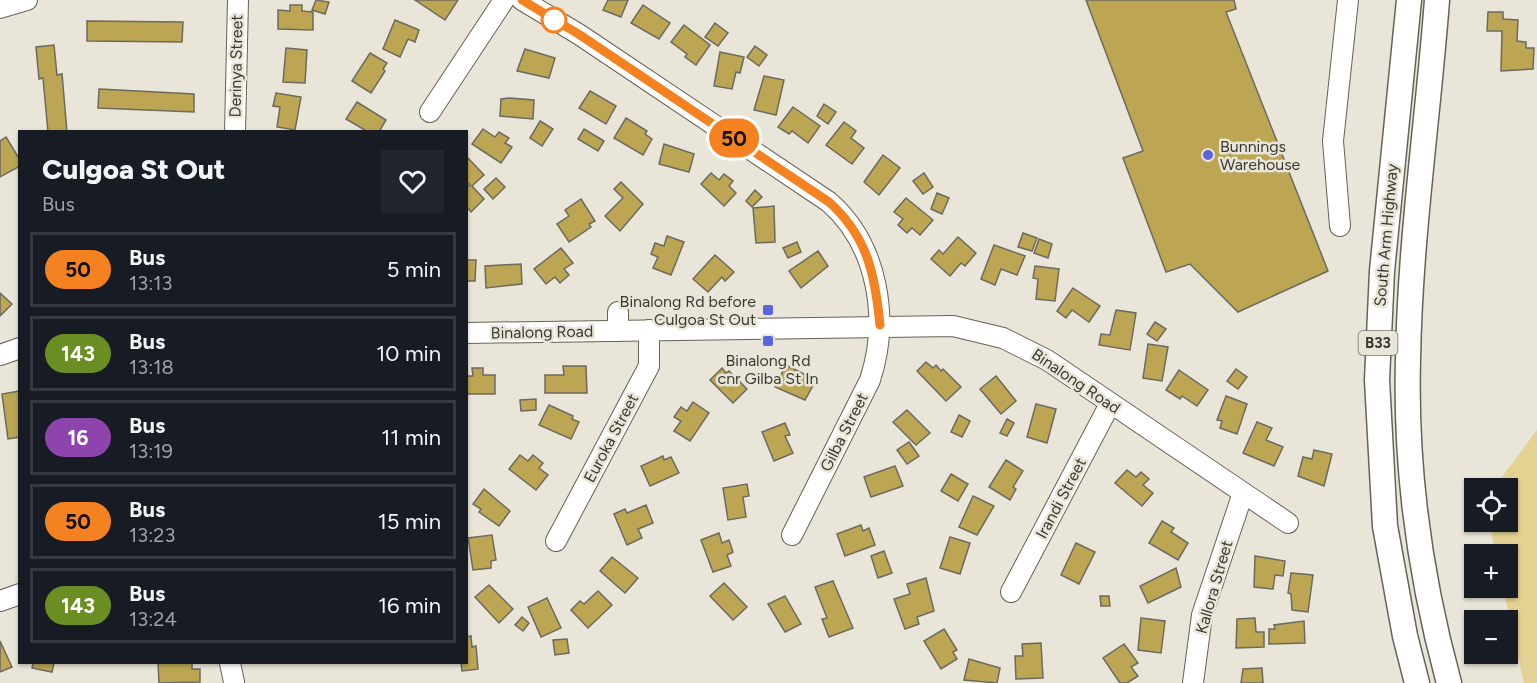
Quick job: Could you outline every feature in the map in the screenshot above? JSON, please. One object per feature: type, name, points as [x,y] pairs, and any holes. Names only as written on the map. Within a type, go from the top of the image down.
[{"type":"main road","name":"South Arm Highway","points":[[1409,0],[1382,271],[1377,380],[1385,526],[1404,636],[1417,683]]},
{"type":"main road","name":"South Arm Highway","points":[[1437,0],[1410,303],[1408,412],[1416,526],[1425,582],[1449,683]]},
{"type":"street","points":[[0,8],[27,0]]},
{"type":"street","name":"Derinya Street","points":[[235,130],[238,0]]},
{"type":"street","points":[[430,112],[504,0]]},
{"type":"street","name":"Gilba Street","points":[[522,0],[580,35],[837,209],[861,238],[877,290],[880,325],[878,355],[870,380],[792,535]]},
{"type":"street","points":[[1340,226],[1333,141],[1348,0]]},
{"type":"street","name":"Binalong Road","points":[[468,333],[618,321],[649,330],[880,325],[953,326],[1003,338],[1047,360],[1288,523]]},
{"type":"street","name":"Euroka Street","points":[[556,541],[650,366],[649,330]]},
{"type":"street","points":[[0,354],[18,349]]},
{"type":"street","name":"Irandi Street","points":[[1011,592],[1110,404]]},
{"type":"street","name":"Kallora Street","points":[[1193,683],[1202,615],[1243,493]]},
{"type":"shaded area","points":[[1537,430],[1537,683],[1524,683],[1518,656],[1518,610],[1508,610],[1505,598],[1518,598],[1518,544],[1494,544],[1491,532],[1518,532],[1518,478],[1501,478]]},
{"type":"building","points":[[316,0],[329,2],[325,14],[312,10]]},
{"type":"building","points":[[415,0],[458,0],[445,20]]},
{"type":"building","points":[[608,0],[628,0],[621,17],[603,10]]},
{"type":"building","name":"Bunnings Warehouse","points":[[1086,0],[1234,0],[1236,9],[1226,12],[1328,271],[1238,312],[1190,264],[1166,272],[1123,158],[1143,151]]},
{"type":"building","points":[[290,5],[302,5],[302,11],[313,12],[313,30],[278,29],[278,10],[290,11]]},
{"type":"building","points":[[643,5],[670,23],[659,39],[631,23]]},
{"type":"building","points":[[1488,12],[1503,12],[1503,19],[1518,20],[1517,41],[1526,42],[1526,48],[1534,48],[1533,69],[1501,71],[1502,31],[1487,31]]},
{"type":"building","points":[[395,20],[419,30],[415,42],[408,39],[400,57],[383,49]]},
{"type":"building","points":[[87,21],[183,22],[182,42],[87,41]]},
{"type":"building","points":[[715,23],[728,33],[718,46],[705,37]]},
{"type":"building","points":[[684,25],[710,45],[696,65],[685,57],[687,54],[671,42]]},
{"type":"building","points":[[54,45],[57,75],[62,74],[67,130],[48,130],[43,78],[39,79],[36,47]]},
{"type":"building","points":[[755,46],[767,55],[759,66],[747,57]]},
{"type":"building","points":[[286,48],[307,50],[305,83],[283,82]]},
{"type":"building","points":[[525,49],[555,58],[549,78],[517,71]]},
{"type":"building","points":[[720,52],[744,57],[740,73],[736,72],[732,89],[714,86]]},
{"type":"building","points":[[370,53],[387,63],[383,69],[385,71],[371,93],[352,81]]},
{"type":"building","points":[[764,76],[784,80],[776,115],[754,110]]},
{"type":"building","points":[[99,89],[194,94],[194,112],[98,108]]},
{"type":"building","points":[[590,91],[616,106],[606,124],[579,108]]},
{"type":"building","points":[[276,93],[301,97],[295,130],[277,127],[280,107],[273,106]]},
{"type":"building","points":[[501,99],[534,100],[533,119],[500,116]]},
{"type":"building","points":[[357,102],[386,120],[380,130],[365,130],[346,119]]},
{"type":"building","points":[[824,104],[836,112],[828,124],[817,116]]},
{"type":"building","points":[[793,107],[820,126],[808,143],[792,131],[789,134],[778,127]]},
{"type":"building","points":[[626,118],[647,131],[645,134],[652,139],[643,155],[614,138]]},
{"type":"building","points":[[540,121],[553,129],[542,146],[530,138]]},
{"type":"building","points":[[844,122],[856,131],[851,138],[864,148],[852,164],[826,145]]},
{"type":"building","points":[[483,129],[495,137],[499,132],[509,138],[505,143],[512,147],[501,163],[472,144]]},
{"type":"building","points":[[584,129],[604,141],[598,151],[578,139]]},
{"type":"building","points":[[6,137],[18,157],[18,167],[0,177],[0,141]]},
{"type":"building","points":[[664,144],[694,154],[689,172],[659,164]]},
{"type":"building","points":[[883,155],[900,168],[879,195],[864,182]]},
{"type":"building","points":[[468,158],[484,175],[472,186],[484,199],[471,212],[468,208],[468,186],[470,185],[468,183]]},
{"type":"building","points":[[711,173],[719,180],[724,174],[733,181],[729,186],[736,193],[724,206],[701,184]]},
{"type":"building","points":[[924,173],[933,187],[923,194],[913,181]]},
{"type":"building","points":[[496,178],[505,187],[493,199],[484,189]]},
{"type":"building","points":[[621,182],[643,204],[620,231],[605,216],[623,198],[614,189]]},
{"type":"building","points":[[755,190],[762,197],[752,207],[746,201]]},
{"type":"building","points":[[937,193],[949,198],[942,214],[931,209]]},
{"type":"building","points":[[906,198],[933,220],[920,235],[912,228],[907,233],[898,225],[903,219],[894,212]]},
{"type":"building","points":[[581,199],[595,221],[589,224],[591,227],[569,242],[557,224],[569,216],[565,210]]},
{"type":"building","points":[[774,206],[775,242],[756,243],[753,208]]},
{"type":"building","points":[[1023,233],[1037,238],[1032,251],[1018,247]]},
{"type":"building","points":[[667,236],[684,242],[671,275],[653,268],[658,257],[651,254],[655,243],[664,246]]},
{"type":"building","points":[[958,237],[976,253],[965,266],[961,263],[950,276],[931,259],[939,250],[943,254]]},
{"type":"building","points":[[1039,239],[1052,244],[1048,258],[1034,253]]},
{"type":"building","points":[[797,242],[801,252],[788,258],[783,248]]},
{"type":"building","points":[[994,245],[1025,256],[1017,275],[1001,269],[995,285],[981,279]]},
{"type":"building","points":[[561,248],[573,263],[564,269],[569,275],[560,283],[555,277],[546,284],[534,269]]},
{"type":"building","points":[[818,251],[828,266],[801,288],[789,271]]},
{"type":"building","points":[[715,255],[734,272],[725,281],[722,277],[708,292],[693,279]]},
{"type":"building","points":[[468,260],[476,260],[475,281],[468,281]]},
{"type":"building","points":[[521,264],[522,284],[486,288],[485,266]]},
{"type":"building","points":[[1035,266],[1059,269],[1055,301],[1036,299],[1038,279],[1033,278]]},
{"type":"building","points":[[1073,288],[1100,306],[1089,322],[1072,310],[1066,318],[1057,311]]},
{"type":"building","points":[[0,293],[12,304],[0,316]]},
{"type":"building","points":[[1116,310],[1136,313],[1130,350],[1099,345],[1101,334],[1110,335]]},
{"type":"building","points":[[1155,322],[1166,329],[1157,341],[1147,334]]},
{"type":"building","points":[[1148,344],[1168,347],[1162,381],[1143,378]]},
{"type":"building","points":[[926,362],[933,368],[936,365],[941,371],[943,369],[961,387],[946,401],[917,371]]},
{"type":"building","points":[[786,365],[816,380],[805,400],[775,387]]},
{"type":"building","points":[[563,366],[586,366],[587,393],[545,393],[545,375],[564,375]]},
{"type":"building","points":[[472,368],[483,368],[483,375],[495,375],[495,394],[468,394],[468,376],[473,376]]},
{"type":"building","points":[[722,368],[726,373],[729,371],[747,389],[733,403],[710,380]]},
{"type":"building","points":[[1236,369],[1247,377],[1238,389],[1227,381]]},
{"type":"building","points":[[1179,370],[1208,390],[1197,406],[1182,396],[1180,399],[1166,390]]},
{"type":"building","points":[[996,376],[1016,401],[1001,414],[980,389]]},
{"type":"building","points":[[18,391],[18,437],[8,439],[2,394]]},
{"type":"building","points":[[1226,396],[1247,404],[1237,434],[1220,428],[1222,421],[1217,420]]},
{"type":"building","points":[[536,399],[536,410],[521,411],[520,400]]},
{"type":"building","points":[[693,402],[709,413],[690,441],[674,431],[681,421],[674,417],[681,407],[687,411]]},
{"type":"building","points":[[1036,404],[1056,409],[1047,443],[1027,437]]},
{"type":"building","points":[[549,405],[573,416],[572,419],[579,422],[571,439],[539,425]]},
{"type":"building","points":[[907,410],[930,433],[916,445],[893,422]]},
{"type":"building","points":[[959,415],[970,421],[962,437],[951,432]]},
{"type":"building","points":[[1007,419],[1014,423],[1007,436],[1000,433]]},
{"type":"building","points":[[1257,422],[1272,428],[1266,440],[1283,447],[1274,466],[1243,453]]},
{"type":"building","points":[[785,423],[790,435],[785,436],[793,453],[774,461],[762,432]]},
{"type":"building","points":[[909,442],[919,456],[907,464],[897,450]]},
{"type":"building","points":[[1314,450],[1332,454],[1324,486],[1298,476],[1303,457],[1312,459]]},
{"type":"building","points":[[520,455],[528,461],[533,455],[543,463],[539,468],[548,475],[536,490],[509,469]]},
{"type":"building","points":[[663,456],[664,460],[671,457],[679,473],[650,486],[641,466]]},
{"type":"building","points":[[1006,460],[1023,471],[1013,487],[1016,489],[1010,500],[989,487]]},
{"type":"building","points":[[895,466],[903,486],[871,497],[864,477]]},
{"type":"building","points":[[1127,470],[1136,477],[1141,472],[1149,479],[1143,485],[1153,493],[1142,506],[1115,483]]},
{"type":"building","points":[[951,474],[968,484],[958,501],[941,491]]},
{"type":"building","points":[[747,484],[749,496],[743,497],[746,517],[728,520],[723,488]]},
{"type":"building","points":[[484,489],[510,511],[499,526],[479,512],[481,509],[473,504]]},
{"type":"building","points":[[973,496],[994,506],[977,535],[959,527]]},
{"type":"building","points":[[646,505],[653,523],[638,529],[642,538],[627,545],[614,514],[625,509],[627,513]]},
{"type":"building","points":[[1162,521],[1174,528],[1171,532],[1188,543],[1178,560],[1149,543]]},
{"type":"building","points":[[861,525],[863,531],[869,528],[875,545],[845,556],[837,534]]},
{"type":"building","points":[[719,533],[722,543],[729,540],[733,552],[727,555],[731,566],[713,572],[701,540]]},
{"type":"building","points":[[492,535],[496,560],[491,561],[491,568],[473,570],[468,538]]},
{"type":"building","points":[[950,537],[970,543],[960,574],[940,568]]},
{"type":"building","points":[[1076,543],[1095,552],[1079,584],[1061,575]]},
{"type":"building","points":[[884,551],[892,573],[878,578],[871,556]]},
{"type":"building","points":[[1255,556],[1285,561],[1283,576],[1275,575],[1273,589],[1254,587]]},
{"type":"building","points":[[612,557],[638,578],[625,593],[600,571]]},
{"type":"building","points":[[1176,568],[1181,587],[1148,603],[1140,586]]},
{"type":"building","points":[[1291,573],[1313,575],[1308,612],[1292,610],[1291,594],[1288,593]]},
{"type":"building","points":[[926,578],[934,611],[917,617],[919,624],[905,629],[894,599],[910,594],[907,584]]},
{"type":"building","points":[[833,581],[853,628],[829,637],[822,619],[827,618],[815,587]]},
{"type":"building","points":[[724,583],[747,607],[733,620],[710,596]]},
{"type":"building","points":[[489,585],[513,609],[499,623],[475,597]]},
{"type":"building","points":[[598,591],[612,605],[588,628],[571,610],[580,601],[584,604]]},
{"type":"building","points":[[785,596],[801,624],[785,632],[768,604]]},
{"type":"building","points":[[1100,596],[1109,596],[1110,606],[1101,606]]},
{"type":"building","points":[[547,598],[561,628],[541,637],[528,607]]},
{"type":"building","points":[[522,617],[529,623],[523,631],[515,625]]},
{"type":"building","points":[[1141,618],[1165,621],[1161,653],[1138,650]]},
{"type":"building","points":[[1255,618],[1256,632],[1264,632],[1264,647],[1236,648],[1237,619]]},
{"type":"building","points":[[1304,621],[1305,643],[1269,644],[1269,629],[1275,629],[1274,625]]},
{"type":"building","points":[[944,629],[957,650],[953,652],[957,659],[941,669],[924,641]]},
{"type":"building","points":[[471,636],[472,647],[476,646],[478,669],[462,671],[461,664],[468,664],[468,637]]},
{"type":"building","points":[[567,639],[569,653],[555,655],[553,640]]},
{"type":"building","points":[[0,641],[12,667],[0,672]]},
{"type":"building","points":[[1041,643],[1043,678],[1016,679],[1015,656],[1023,656],[1022,644]]},
{"type":"building","points":[[1124,644],[1138,663],[1131,667],[1138,676],[1127,683],[1120,683],[1103,658]]},
{"type":"building","points":[[969,659],[1000,668],[997,683],[964,680]]},
{"type":"building","points":[[33,664],[54,664],[52,672],[32,668]]},
{"type":"building","points":[[158,664],[192,664],[192,669],[200,669],[200,682],[159,683]]},
{"type":"building","points":[[1262,668],[1263,683],[1241,683],[1243,669]]},
{"type":"bus line","name":"50","points":[[522,0],[580,35],[829,202],[846,216],[861,238],[877,290],[880,325]]},
{"type":"place","name":"Bunnings Warehouse","points":[[1208,155]]},
{"type":"place","name":"Binalong Rd before Culgoa St Out","points":[[768,310]]},
{"type":"place","name":"Binalong Rd cnr Gilba St In","points":[[768,341]]}]
